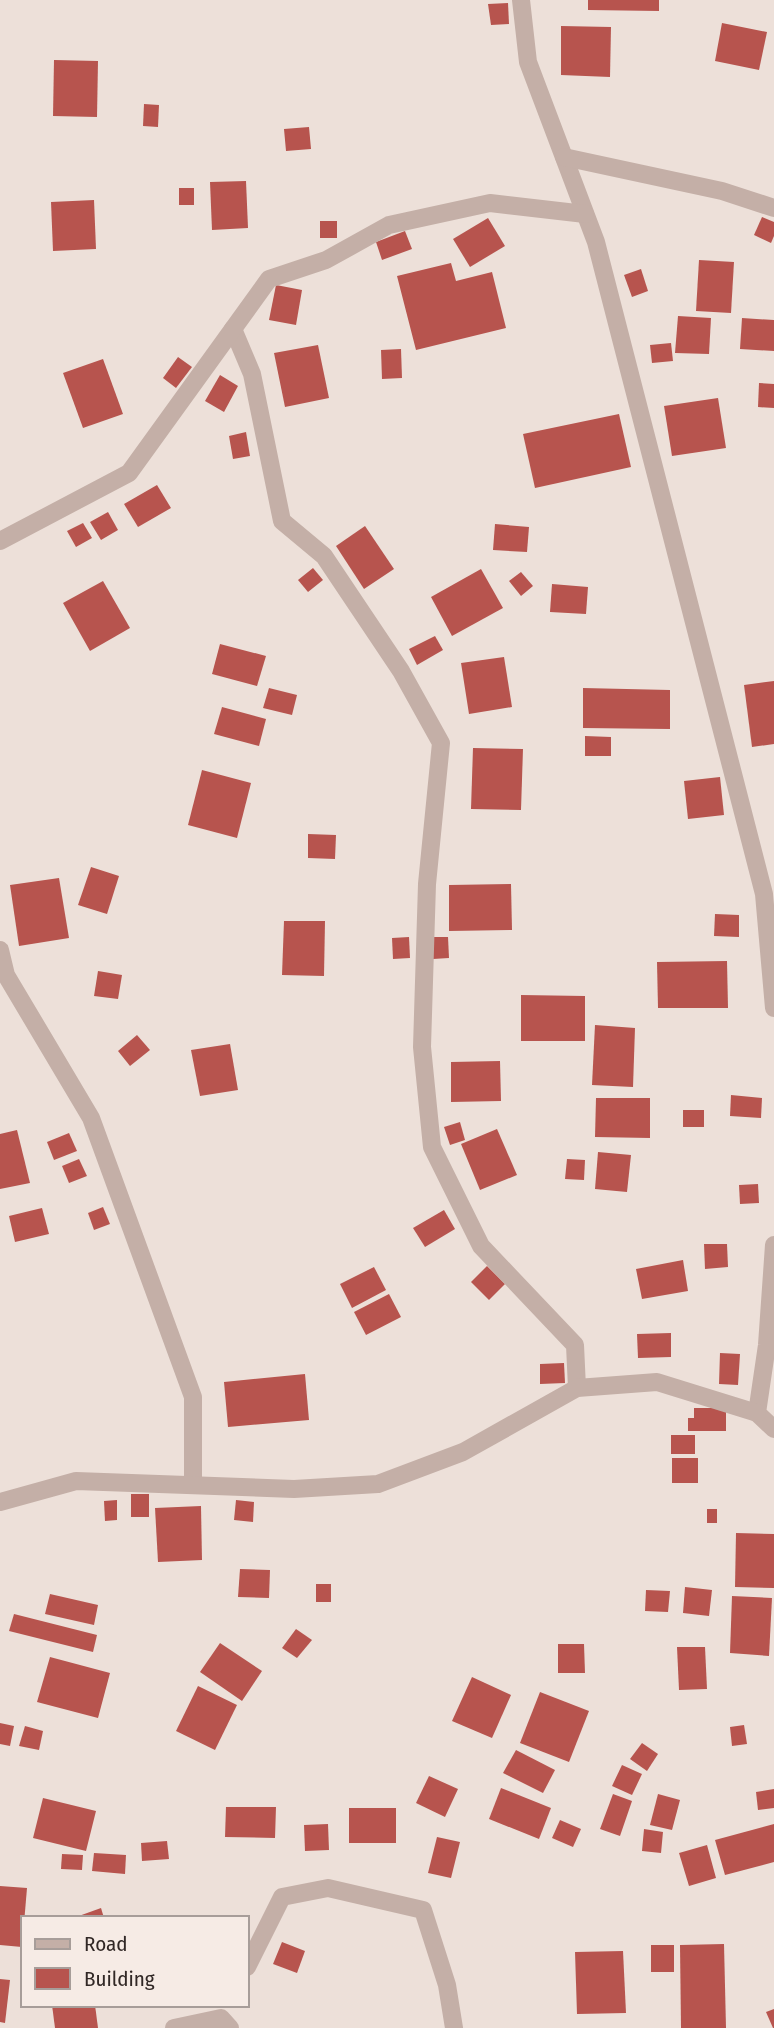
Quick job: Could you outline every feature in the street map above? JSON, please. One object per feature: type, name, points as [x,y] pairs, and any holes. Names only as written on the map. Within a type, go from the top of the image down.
[{"type":"street","points":[[521,0],[528,62],[586,214],[603,268],[764,894],[774,1008]]},
{"type":"street","points":[[564,157],[722,191],[774,208]]},
{"type":"street","points":[[0,541],[129,473],[269,279],[326,260],[389,225],[490,204],[586,214]]},
{"type":"street","points":[[233,329],[252,374],[282,520],[324,556],[401,671],[441,743],[427,884],[422,1047],[432,1147],[481,1246],[575,1345],[578,1388]]},
{"type":"street","points":[[0,950],[6,975],[91,1118],[193,1397],[193,1484]]},
{"type":"street","points":[[757,1413],[767,1345],[774,1245]]},
{"type":"street","points":[[0,1502],[76,1481],[294,1489],[378,1484],[463,1452],[578,1388],[657,1382],[757,1413],[774,1429]]},
{"type":"street","points":[[248,1965],[282,1897],[328,1888],[423,1910],[447,1985],[454,2028]]},
{"type":"street","points":[[174,2028],[226,2017]]},
{"type":"building","points":[[588,0],[659,0],[659,11],[588,10]]},
{"type":"building","points":[[508,3],[509,24],[491,25],[488,4]]},
{"type":"building","points":[[722,23],[767,32],[759,70],[715,61]]},
{"type":"building","points":[[561,26],[611,27],[610,77],[561,75]]},
{"type":"building","points":[[54,60],[98,61],[97,117],[53,116]]},
{"type":"building","points":[[144,104],[159,105],[158,127],[143,126]]},
{"type":"building","points":[[309,127],[311,149],[286,151],[284,129]]},
{"type":"building","points":[[246,181],[248,228],[212,230],[210,182]]},
{"type":"building","points":[[179,188],[194,188],[194,205],[179,205]]},
{"type":"building","points":[[94,200],[96,249],[53,251],[51,202]]},
{"type":"building","points":[[762,217],[774,222],[771,243],[754,235]]},
{"type":"building","points":[[488,218],[505,246],[470,267],[453,239]]},
{"type":"building","points":[[320,221],[337,221],[337,238],[320,238]]},
{"type":"building","points":[[405,231],[412,249],[382,260],[376,242]]},
{"type":"building","points":[[699,260],[734,262],[731,313],[696,311]]},
{"type":"building","points":[[451,263],[456,281],[492,272],[506,328],[416,350],[397,276]]},
{"type":"building","points":[[641,269],[648,291],[632,297],[624,275]]},
{"type":"building","points":[[276,285],[302,290],[296,325],[269,320]]},
{"type":"building","points":[[678,316],[711,318],[709,354],[675,353]]},
{"type":"building","points":[[742,318],[774,320],[774,351],[740,349]]},
{"type":"building","points":[[671,343],[673,361],[652,363],[650,345]]},
{"type":"building","points":[[318,345],[329,398],[285,407],[274,353]]},
{"type":"building","points":[[401,349],[402,378],[382,379],[381,350]]},
{"type":"building","points":[[178,357],[192,367],[176,388],[163,378]]},
{"type":"building","points":[[103,359],[123,414],[83,428],[63,373]]},
{"type":"building","points":[[220,375],[238,386],[224,412],[205,401]]},
{"type":"building","points":[[759,383],[774,384],[774,408],[758,407]]},
{"type":"building","points":[[718,398],[726,448],[672,456],[664,406]]},
{"type":"building","points":[[619,414],[631,467],[535,488],[523,434]]},
{"type":"building","points":[[246,432],[250,456],[233,459],[229,436]]},
{"type":"building","points":[[157,485],[171,508],[138,527],[124,504]]},
{"type":"building","points":[[108,512],[118,530],[101,540],[90,522]]},
{"type":"building","points":[[83,523],[92,538],[76,547],[67,531]]},
{"type":"building","points":[[495,524],[529,527],[527,552],[493,550]]},
{"type":"building","points":[[365,526],[394,569],[364,589],[336,546]]},
{"type":"building","points":[[313,568],[323,580],[308,592],[298,580]]},
{"type":"building","points":[[481,569],[503,608],[452,636],[431,597]]},
{"type":"building","points":[[521,572],[533,586],[521,596],[509,581]]},
{"type":"building","points":[[103,581],[130,628],[90,651],[63,603]]},
{"type":"building","points":[[552,584],[588,587],[586,614],[550,612]]},
{"type":"building","points":[[435,636],[443,650],[417,665],[409,649]]},
{"type":"building","points":[[220,644],[266,656],[257,686],[212,674]]},
{"type":"building","points":[[504,657],[512,707],[469,714],[461,663]]},
{"type":"building","points":[[774,681],[774,744],[752,747],[744,685]]},
{"type":"building","points":[[269,688],[297,695],[292,715],[263,708]]},
{"type":"building","points":[[583,688],[670,690],[670,729],[583,728]]},
{"type":"building","points":[[222,707],[266,719],[259,746],[214,734]]},
{"type":"building","points":[[585,736],[611,737],[611,756],[585,756]]},
{"type":"building","points":[[473,748],[523,749],[521,810],[471,809]]},
{"type":"building","points":[[202,770],[251,783],[237,838],[188,825]]},
{"type":"building","points":[[720,777],[724,815],[688,819],[684,781]]},
{"type":"building","points":[[308,834],[336,835],[335,859],[308,858]]},
{"type":"building","points":[[91,867],[119,876],[107,914],[78,905]]},
{"type":"building","points":[[59,878],[69,938],[19,946],[10,885]]},
{"type":"building","points":[[511,884],[512,930],[449,931],[449,885]]},
{"type":"building","points":[[715,914],[739,915],[739,937],[714,936]]},
{"type":"building","points":[[284,921],[325,921],[324,976],[282,975]]},
{"type":"building","points":[[409,937],[410,958],[393,959],[392,938]]},
{"type":"building","points":[[433,937],[448,937],[449,958],[433,959]]},
{"type":"building","points":[[727,961],[728,1008],[658,1008],[657,962]]},
{"type":"building","points":[[98,971],[122,975],[118,999],[94,996]]},
{"type":"building","points":[[521,995],[585,996],[585,1041],[521,1041]]},
{"type":"building","points":[[595,1025],[635,1028],[633,1087],[592,1085]]},
{"type":"building","points":[[137,1035],[150,1050],[130,1066],[118,1051]]},
{"type":"building","points":[[230,1044],[238,1090],[200,1096],[191,1050]]},
{"type":"building","points":[[500,1061],[501,1101],[451,1102],[451,1062]]},
{"type":"building","points":[[731,1095],[762,1098],[761,1118],[730,1116]]},
{"type":"building","points":[[596,1098],[650,1098],[650,1138],[595,1137]]},
{"type":"building","points":[[683,1110],[704,1110],[704,1127],[683,1127]]},
{"type":"building","points":[[460,1122],[465,1140],[450,1145],[444,1127]]},
{"type":"building","points":[[497,1129],[517,1175],[480,1190],[461,1144]]},
{"type":"building","points":[[17,1130],[30,1183],[0,1189],[0,1134]]},
{"type":"building","points":[[69,1133],[77,1151],[54,1160],[47,1142]]},
{"type":"building","points":[[598,1152],[631,1155],[627,1192],[595,1189]]},
{"type":"building","points":[[79,1159],[87,1176],[69,1183],[62,1166]]},
{"type":"building","points":[[567,1159],[585,1160],[584,1180],[565,1179]]},
{"type":"building","points":[[758,1184],[759,1203],[740,1204],[739,1185]]},
{"type":"building","points":[[103,1207],[110,1224],[94,1230],[88,1213]]},
{"type":"building","points":[[42,1208],[49,1234],[15,1242],[9,1216]]},
{"type":"building","points":[[444,1210],[455,1229],[425,1247],[413,1228]]},
{"type":"building","points":[[704,1244],[727,1244],[728,1267],[705,1269]]},
{"type":"building","points":[[683,1260],[688,1291],[642,1299],[636,1269]]},
{"type":"building","points":[[487,1266],[505,1284],[489,1300],[471,1282]]},
{"type":"building","points":[[374,1267],[386,1290],[352,1308],[340,1284]]},
{"type":"building","points":[[389,1294],[401,1317],[366,1335],[354,1312]]},
{"type":"building","points":[[671,1333],[671,1357],[638,1358],[637,1334]]},
{"type":"building","points":[[720,1353],[740,1354],[738,1385],[719,1384]]},
{"type":"building","points":[[564,1363],[565,1383],[540,1384],[540,1364]]},
{"type":"building","points":[[305,1374],[309,1420],[228,1427],[224,1382]]},
{"type":"building","points":[[694,1408],[721,1408],[721,1411],[726,1411],[726,1431],[688,1431],[688,1418],[694,1418]]},
{"type":"building","points":[[671,1435],[695,1435],[695,1454],[671,1454]]},
{"type":"building","points":[[672,1458],[698,1458],[698,1483],[672,1483]]},
{"type":"building","points":[[131,1494],[149,1494],[149,1517],[131,1517]]},
{"type":"building","points":[[117,1500],[117,1520],[105,1521],[104,1501]]},
{"type":"building","points":[[236,1500],[254,1502],[253,1522],[234,1520]]},
{"type":"building","points":[[201,1506],[202,1560],[158,1562],[155,1508]]},
{"type":"building","points":[[707,1509],[717,1509],[717,1523],[707,1523]]},
{"type":"building","points":[[736,1533],[774,1534],[774,1588],[735,1587]]},
{"type":"building","points":[[240,1569],[270,1570],[269,1598],[238,1597]]},
{"type":"building","points":[[316,1584],[331,1584],[331,1602],[316,1602]]},
{"type":"building","points":[[685,1587],[712,1590],[709,1616],[683,1613]]},
{"type":"building","points":[[646,1590],[670,1591],[668,1612],[645,1611]]},
{"type":"building","points":[[50,1594],[98,1605],[94,1625],[45,1614]]},
{"type":"building","points":[[732,1596],[772,1598],[769,1656],[730,1653]]},
{"type":"building","points":[[14,1614],[97,1635],[93,1652],[9,1631]]},
{"type":"building","points":[[296,1629],[312,1640],[297,1658],[282,1648]]},
{"type":"building","points":[[220,1643],[262,1671],[242,1701],[200,1672]]},
{"type":"building","points":[[558,1644],[584,1644],[585,1673],[558,1673]]},
{"type":"building","points":[[677,1647],[705,1647],[707,1689],[679,1690]]},
{"type":"building","points":[[50,1657],[110,1673],[98,1718],[37,1702]]},
{"type":"building","points":[[472,1677],[511,1695],[492,1738],[452,1721]]},
{"type":"building","points":[[198,1686],[237,1705],[215,1750],[176,1731]]},
{"type":"building","points":[[540,1692],[589,1711],[569,1762],[520,1743]]},
{"type":"building","points":[[0,1723],[14,1726],[10,1746],[0,1744]]},
{"type":"building","points":[[744,1725],[747,1744],[732,1746],[730,1727]]},
{"type":"building","points":[[25,1726],[43,1731],[39,1750],[19,1746]]},
{"type":"building","points":[[642,1743],[658,1754],[647,1771],[630,1759]]},
{"type":"building","points":[[516,1750],[555,1770],[543,1793],[503,1773]]},
{"type":"building","points":[[622,1765],[642,1774],[632,1795],[612,1786]]},
{"type":"building","points":[[429,1776],[458,1789],[445,1817],[416,1803]]},
{"type":"building","points":[[501,1788],[551,1808],[539,1839],[489,1819]]},
{"type":"building","points":[[774,1789],[774,1808],[758,1810],[756,1792]]},
{"type":"building","points":[[613,1794],[632,1801],[620,1836],[600,1829]]},
{"type":"building","points":[[658,1794],[680,1800],[672,1830],[650,1825]]},
{"type":"building","points":[[43,1798],[96,1811],[86,1851],[33,1838]]},
{"type":"building","points":[[226,1807],[276,1807],[275,1838],[225,1837]]},
{"type":"building","points":[[349,1808],[396,1808],[396,1843],[349,1843]]},
{"type":"building","points":[[560,1820],[581,1829],[573,1847],[552,1838]]},
{"type":"building","points":[[328,1824],[329,1850],[305,1851],[304,1825]]},
{"type":"building","points":[[774,1824],[774,1862],[725,1875],[715,1840]]},
{"type":"building","points":[[644,1829],[663,1832],[661,1853],[642,1851]]},
{"type":"building","points":[[437,1837],[460,1842],[451,1878],[428,1873]]},
{"type":"building","points":[[167,1841],[169,1859],[142,1861],[141,1843]]},
{"type":"building","points":[[707,1845],[716,1878],[689,1886],[679,1853]]},
{"type":"building","points":[[94,1853],[126,1855],[125,1874],[92,1871]]},
{"type":"building","points":[[62,1854],[83,1855],[82,1870],[61,1869]]},
{"type":"building","points":[[0,1886],[27,1888],[25,1916],[21,1916],[21,1947],[0,1945]]},
{"type":"building","points":[[101,1908],[103,1916],[79,1916]]},
{"type":"building","points":[[282,1942],[305,1951],[297,1973],[273,1964]]},
{"type":"building","points":[[724,1944],[726,2028],[681,2028],[680,1945]]},
{"type":"building","points":[[651,1945],[674,1945],[674,1972],[651,1972]]},
{"type":"building","points":[[623,1951],[626,2013],[577,2014],[575,1952]]},
{"type":"building","points":[[0,1979],[10,1980],[5,2023],[0,2022]]},
{"type":"building","points":[[52,2007],[95,2007],[98,2028],[55,2028]]},
{"type":"building","points":[[774,2009],[774,2028],[773,2028],[766,2012]]}]
